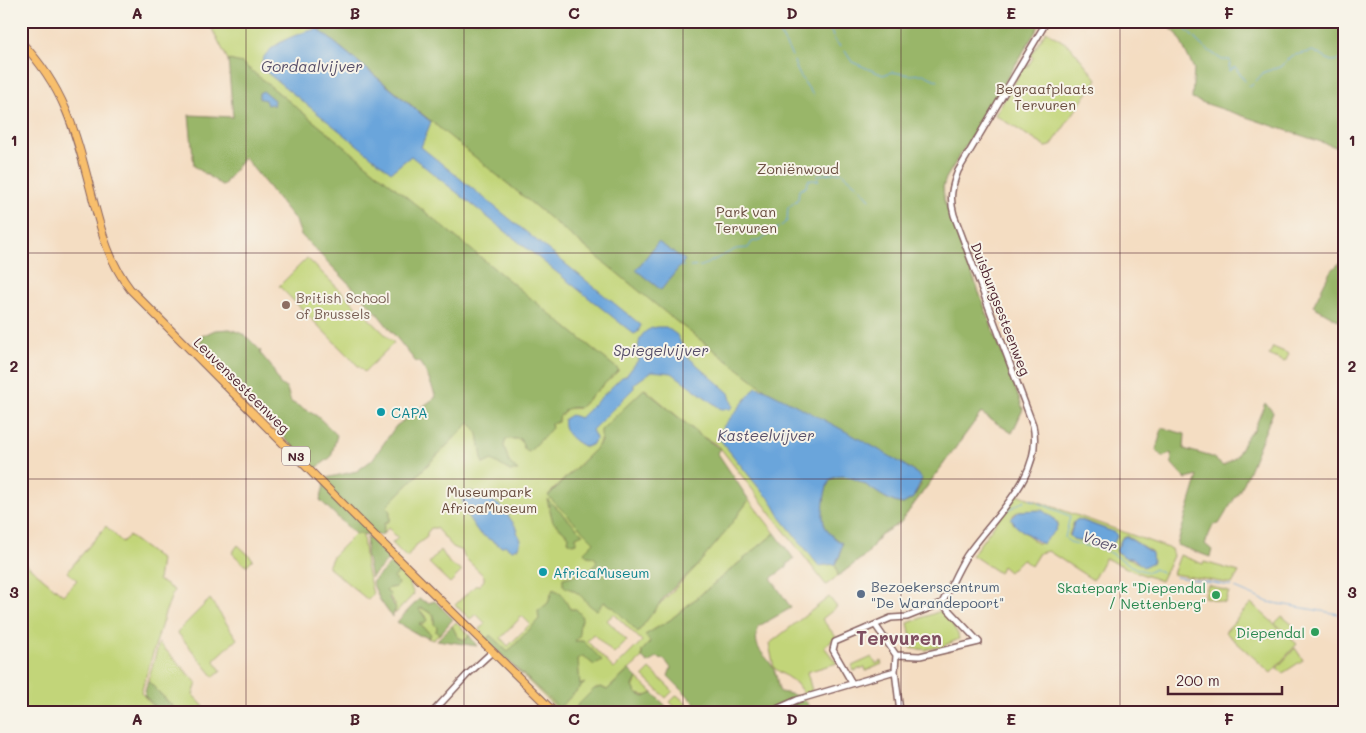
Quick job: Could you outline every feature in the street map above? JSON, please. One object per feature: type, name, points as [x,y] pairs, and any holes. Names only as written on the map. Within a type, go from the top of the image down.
[{"type":"main road","name":"Leuvensesteenweg","points":[[21,42],[44,69],[63,100],[76,137],[106,248],[125,283],[148,310],[554,712]]},
{"type":"street","name":"Duisburgsesteenweg","points":[[942,603],[968,554],[1026,476],[1036,448],[1033,425],[951,202],[952,187],[958,171],[1047,21]]},
{"type":"street","points":[[852,683],[833,647],[836,642],[858,631],[876,626],[890,618],[904,618],[942,603],[979,642],[920,656],[896,655]]},
{"type":"street","points":[[876,626],[896,655],[900,712]]},
{"type":"street","points":[[433,712],[467,675],[492,652]]},
{"type":"street","points":[[770,712],[797,700],[896,671]]},
{"type":"green space","name":"Zoniënwoud","points":[[208,21],[1042,21],[946,178],[943,187],[944,200],[1023,409],[1012,433],[981,413],[900,523],[880,535],[867,554],[826,585],[718,445],[701,436],[645,389],[602,436],[598,446],[548,495],[659,605],[695,568],[749,500],[775,533],[670,620],[645,635],[651,642],[642,651],[642,658],[607,690],[601,687],[594,689],[571,712],[560,712],[486,640],[480,629],[485,623],[476,614],[470,619],[455,605],[476,585],[480,585],[484,580],[484,576],[464,557],[462,551],[454,548],[436,528],[431,528],[427,533],[427,537],[415,546],[407,558],[392,543],[398,538],[388,528],[383,534],[384,524],[390,520],[387,506],[470,422],[559,417],[567,408],[579,408],[618,370],[242,64],[228,60]],"holes":[[[614,614],[642,641],[614,669],[587,641],[593,634],[614,654],[627,641],[607,620]],[[522,616],[530,624],[508,646],[501,638]]]},
{"type":"green space","name":"Zoniënwoud","points":[[326,21],[1042,21],[946,178],[943,187],[944,200],[1023,409],[1012,433],[981,413],[900,523],[880,535],[867,554],[838,576],[835,564],[840,555],[842,543],[825,530],[822,522],[824,495],[828,483],[831,479],[840,476],[849,477],[858,480],[894,502],[903,504],[913,498],[921,485],[913,470],[766,390],[677,322],[318,29]]},
{"type":"green space","points":[[1162,21],[1345,21],[1345,150],[1192,99],[1194,69],[1177,34]]},
{"type":"green space","name":"Begraafplaats Tervuren","points":[[1046,31],[1070,46],[1097,79],[1051,146],[1046,147],[995,115],[1024,66],[1028,66],[1033,58],[1031,55]]},
{"type":"green space","points":[[228,60],[242,63],[619,370],[579,408],[565,410],[558,422],[551,424],[552,428],[529,452],[525,450],[520,439],[506,439],[504,446],[509,462],[518,471],[510,471],[492,460],[483,464],[478,434],[470,422],[387,506],[390,512],[390,520],[384,524],[383,534],[355,534],[320,500],[326,478],[357,471],[372,460],[396,426],[436,397],[426,372],[419,362],[416,362],[372,307],[301,235],[296,221],[244,157],[223,186],[194,166],[189,115],[233,117]]},
{"type":"green space","points":[[307,258],[394,343],[364,372],[279,286]]},
{"type":"green space","points":[[1345,258],[1345,324],[1313,306],[1330,272]]},
{"type":"green space","points":[[230,329],[245,335],[261,351],[260,353],[271,366],[280,384],[287,389],[291,402],[317,416],[337,435],[331,457],[315,469],[203,354],[200,347],[202,336],[215,330]]},
{"type":"green space","points":[[1273,347],[1289,354],[1285,362],[1269,355]]},
{"type":"green space","points":[[644,389],[701,436],[721,449],[717,452],[749,500],[719,540],[695,568],[667,594],[638,632],[613,607],[604,602],[597,610],[577,593],[563,585],[563,578],[582,574],[594,566],[597,561],[594,557],[587,556],[584,552],[594,542],[548,496],[598,446],[601,441],[601,430]]},
{"type":"green space","points":[[1265,403],[1273,412],[1244,483],[1219,524],[1213,525],[1205,544],[1212,550],[1210,557],[1177,545],[1198,476],[1186,479],[1172,464],[1171,453],[1163,457],[1156,450],[1162,428],[1185,434],[1184,449],[1212,457],[1223,466],[1236,457],[1248,435],[1254,430]]},
{"type":"green space","points":[[1017,494],[1171,549],[1173,556],[1161,581],[1105,558],[1093,580],[1048,551],[1039,553],[1031,566],[1022,559],[1009,572],[1002,566],[999,573],[972,555]],"holes":[[[1019,511],[1043,511],[1058,524],[1043,543],[1037,543],[1013,523],[1013,515]],[[1082,520],[1116,533],[1117,537],[1111,547],[1069,535],[1074,522]],[[1126,536],[1152,552],[1137,563],[1116,551],[1122,538]]]},
{"type":"green space","points":[[547,499],[583,534],[576,537],[576,543],[572,544],[568,541],[569,536],[553,522]]},
{"type":"green space","points":[[106,526],[122,542],[129,536],[161,560],[158,580],[174,590],[165,613],[141,693],[159,712],[21,712],[21,560],[63,595],[77,580],[67,572]]},
{"type":"green space","points":[[356,533],[363,535],[366,566],[373,594],[368,600],[328,567],[333,556]]},
{"type":"green space","points":[[775,533],[794,559],[787,564],[788,566],[771,578],[791,608],[759,626],[757,642],[762,653],[773,668],[780,692],[794,695],[803,700],[811,712],[704,712],[668,676],[671,668],[665,660],[657,657],[648,663],[642,658],[642,651],[650,642],[645,635],[670,620]]},
{"type":"green space","points":[[367,536],[390,558],[371,578],[366,553]]},
{"type":"green space","points":[[238,545],[253,559],[246,566],[232,553]]},
{"type":"green space","name":"Museumpark AfricaMuseum","points":[[441,550],[450,564],[462,571],[450,583],[429,563]]},
{"type":"green space","points":[[1180,555],[1203,564],[1204,562],[1239,572],[1232,584],[1173,574]]},
{"type":"green space","points":[[394,560],[400,566],[400,571],[394,578],[398,583],[396,587],[389,588],[386,591],[390,594],[389,598],[396,608],[392,617],[380,600],[372,582]]},
{"type":"green space","points":[[400,566],[410,576],[410,586],[414,594],[395,614],[395,604],[386,591],[389,588],[396,587],[398,583],[393,578],[400,571]]},
{"type":"green space","name":"Skatepark \"Diependal / Nettenberg\"","points":[[1208,585],[1229,592],[1225,603],[1204,597]]},
{"type":"green space","points":[[553,589],[561,593],[570,609],[576,609],[582,617],[580,635],[575,641],[583,641],[602,660],[594,665],[583,656],[578,659],[580,685],[585,683],[559,708],[486,640],[490,635],[508,652],[539,619],[538,611],[548,603]]},
{"type":"green space","points":[[829,597],[837,607],[822,619],[836,637],[824,647],[837,663],[807,672],[812,691],[804,694],[796,683],[774,668],[769,644]]},
{"type":"green space","points":[[210,599],[237,639],[214,660],[221,671],[214,677],[177,632]]},
{"type":"green space","points":[[419,599],[428,603],[435,601],[453,619],[440,634],[436,632],[437,627],[434,624],[434,615],[422,608],[419,609],[427,620],[424,624],[419,624],[431,634],[429,637],[419,635],[397,622]]},
{"type":"green space","points":[[1251,603],[1297,644],[1271,673],[1225,632]]},
{"type":"green space","points":[[422,608],[434,615],[434,624],[437,627],[436,632],[440,634],[433,640],[427,638],[429,637],[419,626],[426,617],[419,609]]},
{"type":"green space","points":[[943,610],[958,634],[959,639],[941,647],[927,650],[911,648],[908,623]]},
{"type":"green space","points":[[1282,616],[1294,626],[1287,634],[1275,623]]},
{"type":"green space","points":[[456,622],[469,635],[466,640],[458,637],[452,626]]},
{"type":"green space","points":[[452,626],[458,637],[466,640],[469,635],[477,646],[437,640]]},
{"type":"green space","points":[[159,643],[197,683],[193,695],[209,712],[178,712],[148,681]]},
{"type":"green space","points":[[1295,648],[1303,660],[1283,673],[1277,668]]},
{"type":"green space","points":[[872,657],[876,664],[881,661],[882,664],[866,671],[865,667],[854,671],[852,666]]},
{"type":"green space","points":[[650,669],[673,691],[666,698],[643,676]]},
{"type":"green space","points":[[629,670],[637,678],[633,686],[636,693],[644,697],[653,693],[672,712],[571,712],[594,689],[601,687],[607,690]]},
{"type":"green space","points":[[637,678],[653,693],[647,696],[637,694],[633,688]]},
{"type":"green space","points":[[148,681],[178,712],[159,712],[144,695]]},
{"type":"green space","points":[[677,695],[695,712],[680,712],[670,702]]},
{"type":"water","name":"Gordaalvijver","points":[[318,29],[431,122],[421,147],[641,325],[638,332],[634,334],[411,156],[391,172],[261,68],[262,60],[267,53],[282,41],[301,33]]},
{"type":"water","points":[[263,91],[274,100],[273,106],[271,104],[267,105],[265,100],[259,98],[259,93]]},
{"type":"water","points":[[658,242],[685,260],[661,290],[636,270]]},
{"type":"water","name":"Spiegelvijver","points":[[657,327],[666,327],[677,335],[687,356],[729,393],[733,407],[731,409],[721,409],[672,373],[652,371],[634,384],[634,388],[592,430],[596,438],[593,444],[586,447],[578,443],[567,433],[564,419],[571,415],[580,418],[622,377],[626,376],[639,359],[638,348],[643,334]]},
{"type":"water","name":"Kasteelvijver","points":[[756,387],[764,389],[875,448],[922,479],[913,498],[903,504],[894,502],[849,477],[840,476],[831,479],[825,493],[823,516],[828,531],[842,543],[840,555],[835,564],[819,566],[781,518],[770,499],[718,437],[718,433]]},
{"type":"water","points":[[471,491],[479,495],[481,493],[503,508],[518,530],[517,532],[521,540],[518,548],[512,550],[504,545],[502,547],[479,533],[464,511],[466,509],[462,501],[465,493]]},
{"type":"water","points":[[1042,510],[1058,524],[1055,531],[1042,544],[1017,527],[1011,519],[1019,511]]},
{"type":"water","points":[[1078,519],[1116,533],[1117,537],[1111,548],[1073,539],[1070,536],[1074,522]]},
{"type":"water","points":[[1126,536],[1152,553],[1153,562],[1143,567],[1133,558],[1126,558],[1116,551],[1122,538]]},
{"type":"waterway","points":[[770,21],[773,25]]},
{"type":"waterway","points":[[826,21],[836,42],[840,46]]},
{"type":"waterway","points":[[1177,21],[1201,45],[1222,60],[1230,60],[1229,71],[1235,67],[1245,81]]},
{"type":"waterway","points":[[777,29],[792,56]]},
{"type":"waterway","points":[[845,51],[852,62],[883,75],[892,72],[910,75],[923,74],[938,81]]},
{"type":"waterway","points":[[1256,81],[1264,72],[1280,67],[1291,56],[1313,51],[1331,61],[1345,60]]},
{"type":"waterway","points":[[794,61],[799,75],[813,95]]},
{"type":"waterway","points":[[1249,85],[1253,84]]},
{"type":"waterway","points":[[781,226],[787,221],[788,208],[798,199],[799,190],[806,187],[809,179],[818,181],[818,175],[841,172],[858,186]]},
{"type":"waterway","points":[[861,189],[870,199]]},
{"type":"waterway","points":[[690,267],[702,266],[736,249],[748,248],[752,242],[762,239],[778,228]]},
{"type":"waterway","name":"Voer","points":[[1029,499],[1070,516],[1065,538],[1070,542],[1101,549],[1137,569],[1149,572],[1154,569],[1162,573]]},
{"type":"waterway","name":"Voer","points":[[1004,513],[1025,500]]},
{"type":"waterway","name":"Voer","points":[[1176,577],[1231,586]]},
{"type":"waterway","name":"Voer","points":[[1235,588],[1268,602],[1345,615]]},
{"type":"place","name":"British School of Brussels","points":[[286,305]]},
{"type":"place","name":"CAPA","points":[[381,412]]},
{"type":"place","name":"AfricaMuseum","points":[[543,572]]},
{"type":"place","name":"Bezoekerscentrum \"De Warandepoort\"","points":[[861,594]]},
{"type":"place","name":"Skatepark \"Diependal / Nettenberg\"","points":[[1216,595]]},
{"type":"place","name":"Diependal","points":[[1315,632]]},
{"type":"district","name":"Tervuren","points":[[899,637]]},
{"type":"park label","name":"Park van Tervuren","points":[[746,220]]}]
